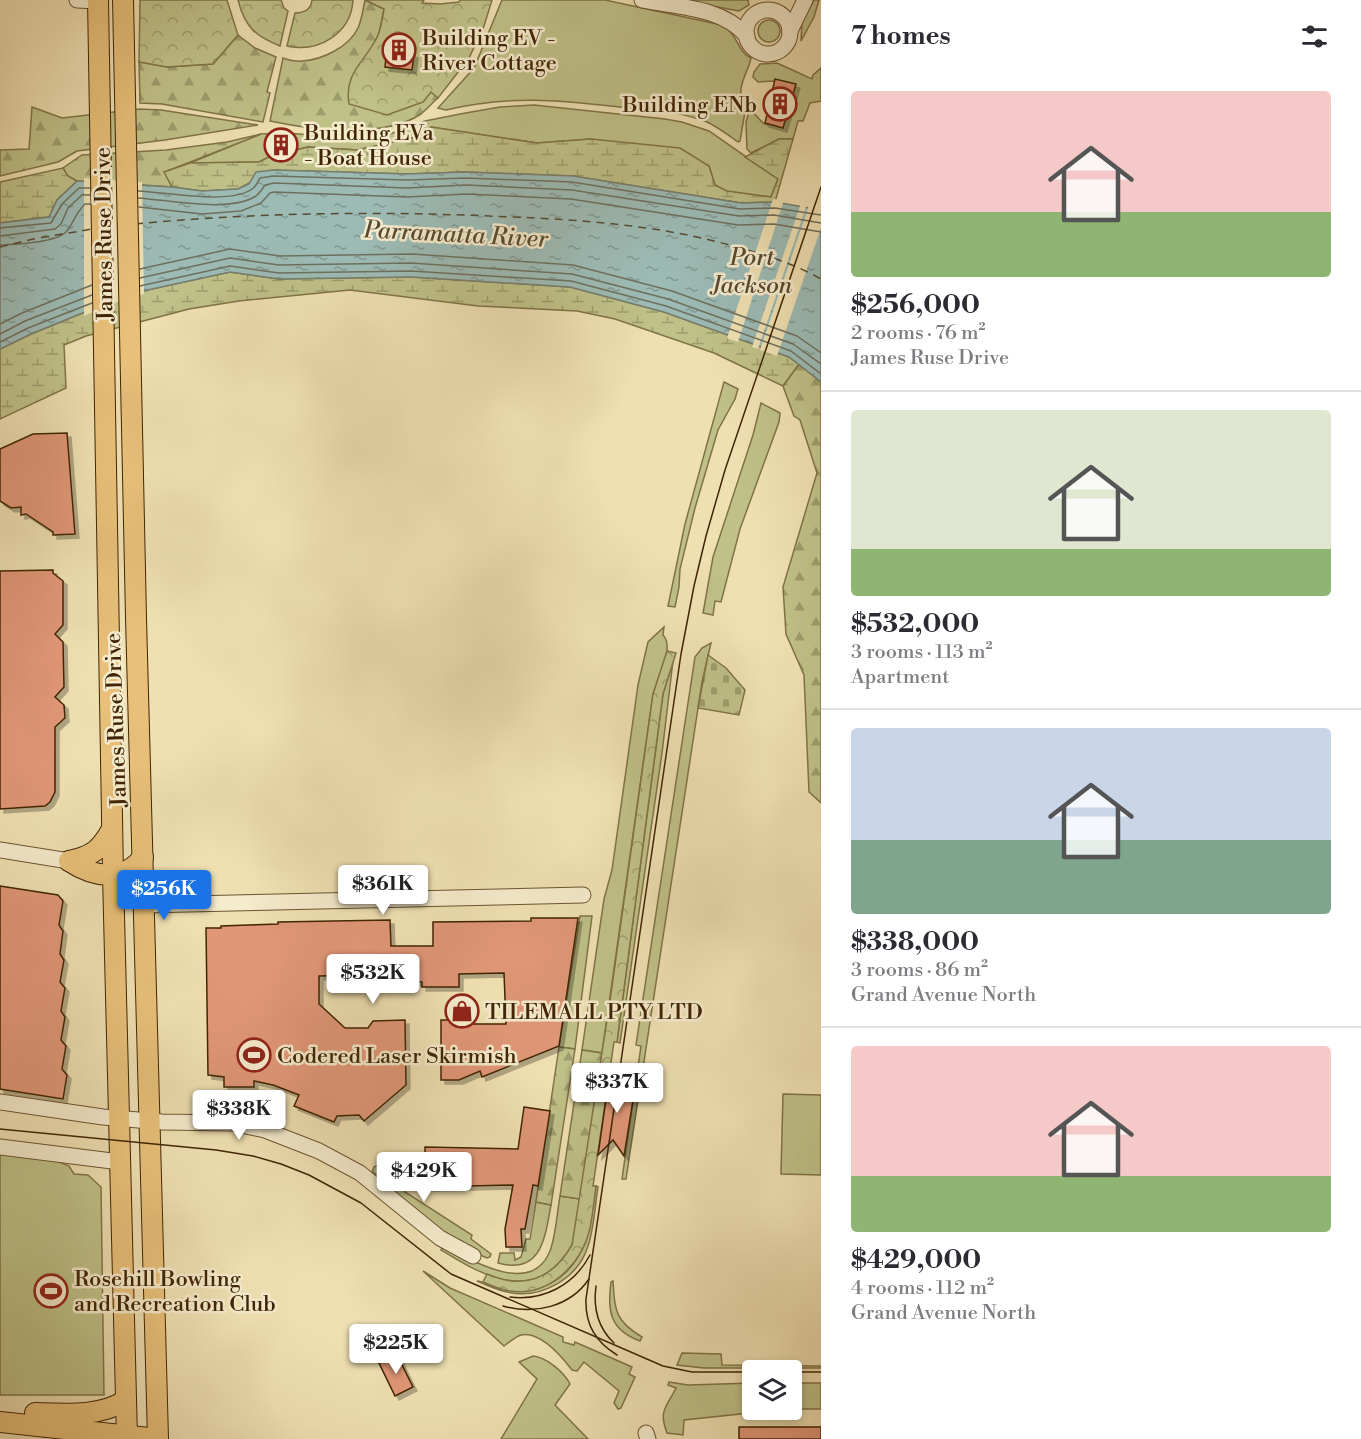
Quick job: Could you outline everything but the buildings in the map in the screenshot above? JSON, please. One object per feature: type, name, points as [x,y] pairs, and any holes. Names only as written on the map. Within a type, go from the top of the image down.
[{"type":"main road","name":"James Ruse Drive","points":[[123,0],[143,905],[159,1439]]},
{"type":"main road","name":"James Ruse Drive","points":[[98,1],[112,829],[127,1436]]},
{"type":"main road","points":[[69,861],[92,854],[100,847],[112,829]]},
{"type":"main road","points":[[69,861],[84,870],[113,875],[125,873],[143,857]]},
{"type":"main road","points":[[0,1412],[68,1414],[94,1412],[110,1408],[126,1400]]},
{"type":"main road","points":[[0,1422],[159,1439]]},
{"type":"street","points":[[77,0],[98,1]]},
{"type":"street","points":[[642,0],[714,14],[776,11],[788,23],[790,31]]},
{"type":"street","points":[[747,36],[748,25],[760,13],[780,0]]},
{"type":"street","points":[[714,14],[735,24],[757,51],[769,54],[777,52],[789,40],[790,31],[805,0]]},
{"type":"street","points":[[0,850],[69,861]]},
{"type":"street","points":[[143,905],[583,895]]},
{"type":"street","points":[[0,1102],[118,1118],[231,1123],[248,1126],[319,1151],[360,1173],[440,1238],[473,1256]]},
{"type":"street","points":[[0,1147],[120,1162]]},
{"type":"green space","points":[[140,0],[227,0],[238,35],[213,64],[167,67],[139,62]]},
{"type":"green space","points":[[238,0],[281,0],[288,11],[280,46],[252,29],[244,17]]},
{"type":"green space","points":[[312,0],[353,0],[346,23],[331,38],[310,47],[287,46],[295,13],[306,10]]},
{"type":"green space","points":[[365,0],[384,9],[375,42],[438,98],[421,114],[405,122],[368,130],[326,129],[270,121],[283,58],[297,61],[310,60],[342,47],[358,28]]},
{"type":"green space","points":[[365,0],[424,0],[422,3],[440,4],[460,0],[492,0],[484,26],[469,58],[438,98],[431,92],[423,102],[387,115],[349,104],[349,85],[355,70],[377,37],[384,9]]},
{"type":"green space","points":[[502,0],[605,0],[722,25],[728,29],[746,55],[751,58],[741,88],[742,100],[746,106],[740,141],[738,142],[707,122],[686,115],[653,110],[533,100],[491,102],[446,110],[438,108],[474,68]]},
{"type":"green space","points":[[680,0],[748,0],[749,5],[739,11]]},
{"type":"green space","points":[[814,0],[819,0],[814,17],[801,41],[802,22]]},
{"type":"green space","points":[[769,20],[777,23],[780,31],[777,39],[769,42],[761,39],[758,31],[761,23]]},
{"type":"green space","points":[[238,35],[255,48],[276,57],[267,92],[270,93],[263,122],[162,104],[140,103],[139,61],[167,67],[213,64]]},
{"type":"green space","points":[[777,63],[812,79],[821,68],[821,101],[810,103],[803,121],[798,121],[793,139],[779,139],[751,153],[747,149],[746,122],[750,109],[763,123],[768,125],[788,105],[791,106],[795,84],[758,82],[753,77],[760,64]]},
{"type":"green space","points":[[534,105],[682,122],[709,131],[778,179],[771,197],[727,192],[715,185],[709,166],[621,144],[591,139],[537,143],[431,127],[417,137],[357,150],[308,147],[271,156],[259,162],[190,163],[261,134],[287,133],[359,139],[390,134],[425,121],[460,114],[500,107]]},
{"type":"green space","points":[[32,107],[62,118],[140,109],[161,110],[258,125],[77,151],[58,162],[0,176],[0,150],[29,149]]},
{"type":"green space","points":[[431,127],[537,143],[591,139],[680,148],[709,166],[715,185],[727,191],[771,197],[778,179],[745,157],[779,139],[793,139],[775,202],[741,203],[573,176],[465,172],[407,174],[273,170],[238,189],[202,191],[172,187],[164,172],[190,163],[259,162],[271,156],[308,147],[357,150],[417,137]]},
{"type":"green space","points":[[261,134],[165,172],[172,187],[77,181],[67,176],[63,168],[82,155],[166,150],[227,142]]},
{"type":"green space","points":[[63,168],[68,176],[77,181],[57,200],[49,217],[0,223],[0,182]]},
{"type":"green space","points":[[230,272],[279,279],[411,277],[570,287],[664,312],[789,357],[799,364],[783,386],[714,353],[615,319],[577,311],[478,306],[350,290],[239,301],[189,309],[86,336],[64,345],[66,388],[0,419],[0,349],[129,294]]},
{"type":"green space","points":[[799,364],[821,382],[821,803],[809,792],[804,675],[786,634],[783,587],[817,473],[800,420],[794,416],[783,386]]},
{"type":"green space","points":[[724,382],[738,389],[718,430],[695,508],[680,569],[675,607],[668,606],[685,524]]},
{"type":"green space","points":[[761,403],[780,413],[779,422],[740,529],[721,602],[715,601],[713,615],[703,613],[713,557],[753,435]]},
{"type":"green space","points":[[664,627],[666,655],[653,694],[602,1053],[582,1050],[604,899],[612,870],[638,685],[648,642]]},
{"type":"green space","points":[[711,643],[702,682],[626,1179],[622,1179],[641,1046],[636,1045],[695,657],[702,648]]},
{"type":"green space","points":[[667,651],[676,653],[663,694],[617,1042],[614,1042],[593,1186],[596,1186],[590,1228],[580,1254],[562,1275],[538,1289],[503,1290],[483,1282],[487,1274],[513,1281],[536,1278],[555,1266],[572,1245],[610,1001],[653,694]]},
{"type":"green space","points":[[708,655],[726,668],[745,690],[739,715],[698,708]]},
{"type":"green space","points":[[673,661],[620,1043],[617,1042],[663,694]]},
{"type":"green space","points":[[580,916],[592,916],[575,1049],[559,1047]]},
{"type":"green space","points":[[559,1047],[575,1049],[551,1205],[536,1202]]},
{"type":"green space","points":[[582,1050],[602,1053],[580,1199],[560,1196]]},
{"type":"green space","points":[[783,1094],[821,1095],[821,1175],[781,1174]]},
{"type":"green space","name":"Rosehill Bowling and Recreation Club","points":[[0,1154],[57,1161],[69,1166],[74,1174],[88,1175],[101,1187],[104,1395],[0,1395]]},
{"type":"green space","points":[[380,1164],[396,1166],[405,1192],[472,1235],[471,1239],[491,1254],[490,1257],[487,1258],[466,1249],[390,1192],[372,1172],[374,1167]]},
{"type":"green space","points":[[596,1186],[598,1187],[592,1232],[588,1246],[583,1258],[567,1277],[544,1290],[520,1294],[499,1290],[477,1281],[500,1289],[528,1291],[545,1286],[563,1275],[573,1265],[585,1241]]},
{"type":"green space","points":[[560,1196],[580,1199],[574,1240],[561,1261],[552,1270],[538,1278],[510,1281],[495,1277],[466,1265],[441,1250],[443,1246],[484,1266],[500,1271],[515,1274],[529,1272],[541,1265],[550,1251]]},
{"type":"green space","points":[[536,1202],[551,1205],[539,1250],[524,1264],[498,1263],[500,1253],[514,1253],[515,1260],[521,1257],[526,1239],[530,1239]]},
{"type":"green space","points":[[423,1271],[450,1288],[563,1337],[563,1342],[574,1345],[575,1342],[632,1367],[629,1374],[635,1377],[621,1408],[618,1409],[614,1403],[619,1391],[584,1362],[577,1371],[572,1370],[550,1346],[529,1335],[521,1335],[504,1346]]},
{"type":"green space","points":[[613,1281],[618,1314],[626,1326],[642,1337],[640,1341],[622,1331],[613,1318],[610,1302],[611,1282]]},
{"type":"green space","points":[[682,1353],[721,1354],[722,1365],[742,1365],[742,1368],[704,1368],[677,1365]]},
{"type":"green space","points":[[533,1356],[549,1362],[567,1379],[570,1384],[555,1405],[588,1439],[501,1439],[537,1379],[519,1362]]},
{"type":"green space","points":[[802,1366],[821,1366],[821,1368],[802,1368]]},
{"type":"green space","points":[[669,1382],[688,1385],[742,1383],[742,1414],[684,1420],[683,1435],[667,1433],[664,1414],[676,1388],[668,1385]]},
{"type":"green space","points":[[802,1383],[821,1383],[821,1409],[802,1409]]},
{"type":"water","name":"Port Jackson","points":[[273,170],[407,174],[465,172],[573,176],[741,203],[775,202],[821,210],[821,382],[789,357],[664,312],[570,287],[411,277],[279,279],[230,272],[129,294],[0,349],[0,223],[49,217],[57,200],[77,181],[202,191],[238,189],[249,184],[256,172]]},
{"type":"pier","points":[[84,178],[142,182],[144,294],[130,297],[84,316]]},
{"type":"pier","points":[[773,199],[784,200],[738,342],[727,338]]},
{"type":"pier","points":[[801,203],[807,204],[758,349],[752,347]]},
{"type":"pier","points":[[809,205],[821,207],[821,228],[777,356],[760,350]]},
{"type":"ferry route","points":[[135,224],[229,217],[324,214],[465,215],[569,220],[625,225],[709,240],[780,260],[821,279]]},
{"type":"ferry route","points":[[0,247],[92,229]]},
{"type":"tram line","points":[[617,1355],[593,1332],[587,1317],[586,1299],[681,654],[694,586],[725,470],[821,187]]},
{"type":"tram line","points":[[0,1129],[216,1150],[253,1156],[281,1164],[309,1175],[361,1203],[451,1274],[663,1366],[692,1372],[742,1372]]},
{"type":"tram line","points":[[510,1297],[535,1296],[557,1289],[576,1275],[590,1255]]},
{"type":"tram line","points":[[503,1306],[527,1310],[550,1306],[572,1296],[589,1279]]},
{"type":"tram line","points":[[596,1286],[595,1302],[600,1324],[614,1343]]},
{"type":"tram line","points":[[802,1372],[821,1372]]},
{"type":"place","name":"Building EV - River Cottage","points":[[399,50]]},
{"type":"place","name":"Building ENb","points":[[780,104]]},
{"type":"place","name":"Building EVa - Boat House","points":[[281,145]]},
{"type":"place","name":"TILEMALL PTY LTD","points":[[462,1011]]},
{"type":"place","name":"Codered Laser Skirmish","points":[[254,1055]]},
{"type":"place","name":"Rosehill Bowling and Recreation Club","points":[[51,1291]]},
{"type":"water label","name":"Parramatta River","points":[[456,234]]}]
